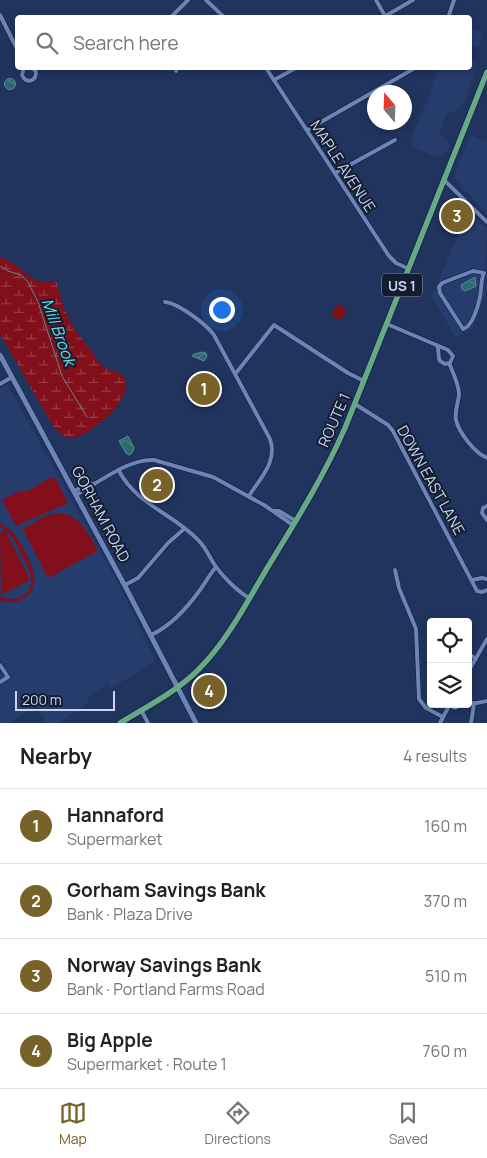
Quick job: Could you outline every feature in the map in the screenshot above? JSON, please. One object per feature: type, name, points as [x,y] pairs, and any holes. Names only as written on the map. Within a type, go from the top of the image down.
[{"type":"main road","name":"ROUTE 1","points":[[120,723],[190,678],[210,657],[249,598],[294,523],[333,453],[355,404],[487,72]]},
{"type":"main road","name":"GORHAM ROAD","points":[[0,355],[125,585],[196,723]]},
{"type":"street","points":[[173,15],[188,0]]},
{"type":"street","points":[[376,0],[384,15]]},
{"type":"street","points":[[386,15],[413,0]]},
{"type":"street","points":[[449,15],[454,0]]},
{"type":"street","points":[[210,1],[222,15]]},
{"type":"street","points":[[0,15],[15,45]]},
{"type":"street","points":[[23,70],[22,75],[28,81],[33,80],[36,76],[34,70]]},
{"type":"street","name":"MAPLE AVENUE","points":[[267,70],[389,256],[396,263],[409,269]]},
{"type":"street","points":[[274,80],[292,70]]},
{"type":"street","points":[[307,130],[412,70]]},
{"type":"street","points":[[335,173],[395,140]]},
{"type":"street","points":[[444,180],[487,222]]},
{"type":"street","points":[[473,271],[486,271],[480,282],[480,298],[472,320],[468,327],[462,329],[440,293],[439,286],[443,282],[473,271]]},
{"type":"street","points":[[165,302],[172,303],[210,330],[236,373],[269,436],[273,451],[270,464],[249,496]]},
{"type":"street","points":[[387,324],[448,350],[452,353],[452,359],[449,363]]},
{"type":"street","points":[[236,373],[274,325],[364,381]]},
{"type":"street","points":[[300,342],[304,336]]},
{"type":"street","points":[[437,345],[440,362],[444,364],[449,363]]},
{"type":"street","points":[[449,363],[456,379],[458,391],[457,423],[474,449],[487,458]]},
{"type":"street","points":[[0,384],[12,377]]},
{"type":"street","name":"DOWN EAST LANE","points":[[355,404],[388,425],[393,431],[476,590],[482,592],[487,590]]},
{"type":"street","points":[[75,493],[140,461],[154,460],[208,474],[294,523]]},
{"type":"street","points":[[119,471],[131,489],[202,543],[216,567],[242,594],[249,598]]},
{"type":"street","points":[[487,506],[482,512],[483,517],[487,520]]},
{"type":"street","points":[[125,585],[138,578],[168,543],[184,529]]},
{"type":"street","points":[[151,635],[160,631],[178,617],[216,567]]},
{"type":"street","points":[[395,570],[399,588],[416,629],[419,699],[426,708],[443,717]]},
{"type":"street","points":[[472,580],[487,579]]},
{"type":"street","points":[[472,666],[487,639]]},
{"type":"street","points":[[472,656],[476,659]]},
{"type":"street","points":[[0,665],[8,677],[0,682]]},
{"type":"street","points":[[471,723],[474,704],[487,701]]},
{"type":"street","points":[[440,723],[447,708]]},
{"type":"street","points":[[141,710],[148,723]]},
{"type":"shaded area","points":[[472,28],[478,30],[481,35],[481,42],[477,47],[472,46]]},
{"type":"shaded area","points":[[472,59],[475,61],[476,68],[464,102],[456,111],[446,114],[439,134],[448,142],[449,148],[442,156],[435,156],[412,147],[414,143],[410,141],[426,104],[437,70],[472,70]]},
{"type":"shaded area","points":[[470,135],[487,141],[487,214],[454,178]]},
{"type":"shaded area","points":[[473,215],[487,229],[485,296],[473,328],[456,338],[432,297],[456,239]]},
{"type":"shaded area","points":[[7,384],[120,587],[156,661],[111,688],[108,683],[87,697],[90,702],[59,723],[47,723],[36,706],[9,723],[0,723],[0,389]]},
{"type":"green space","points":[[0,257],[13,263],[35,280],[41,282],[56,281],[65,312],[98,362],[107,369],[120,373],[124,377],[126,385],[120,402],[97,425],[82,435],[67,438],[55,429],[0,334]]},
{"type":"green space","points":[[338,304],[345,308],[346,312],[340,321],[331,315]]},
{"type":"green space","points":[[52,477],[56,479],[68,503],[16,526],[2,500],[22,490],[26,492]]},
{"type":"green space","points":[[58,513],[66,514],[78,521],[87,531],[98,551],[50,577],[47,576],[23,529],[45,516]]},
{"type":"green space","points":[[0,524],[14,533],[32,567],[34,585],[30,593],[20,601],[9,602],[0,600],[0,596],[14,599],[25,594],[31,584],[31,578],[11,535],[0,527]]},
{"type":"green space","points":[[5,530],[30,580],[1,595],[0,533]]},
{"type":"water","points":[[8,79],[12,79],[15,84],[14,88],[8,89],[5,86],[5,82]]},
{"type":"water","points":[[475,277],[476,286],[465,291],[462,289],[461,285]]},
{"type":"water","points":[[203,352],[207,356],[204,361],[192,356],[194,354]]},
{"type":"water","points":[[128,436],[134,448],[129,455],[119,441]]},
{"type":"waterway","name":"Mill Brook","points":[[0,266],[21,275],[28,282],[38,302],[62,376],[87,417]]},
{"type":"place","name":"Norway Savings Bank","points":[[457,216]]},
{"type":"place","name":"Hannaford","points":[[204,389]]},
{"type":"place","name":"Gorham Savings Bank","points":[[157,485]]},
{"type":"place","name":"Big Apple","points":[[209,691]]}]
